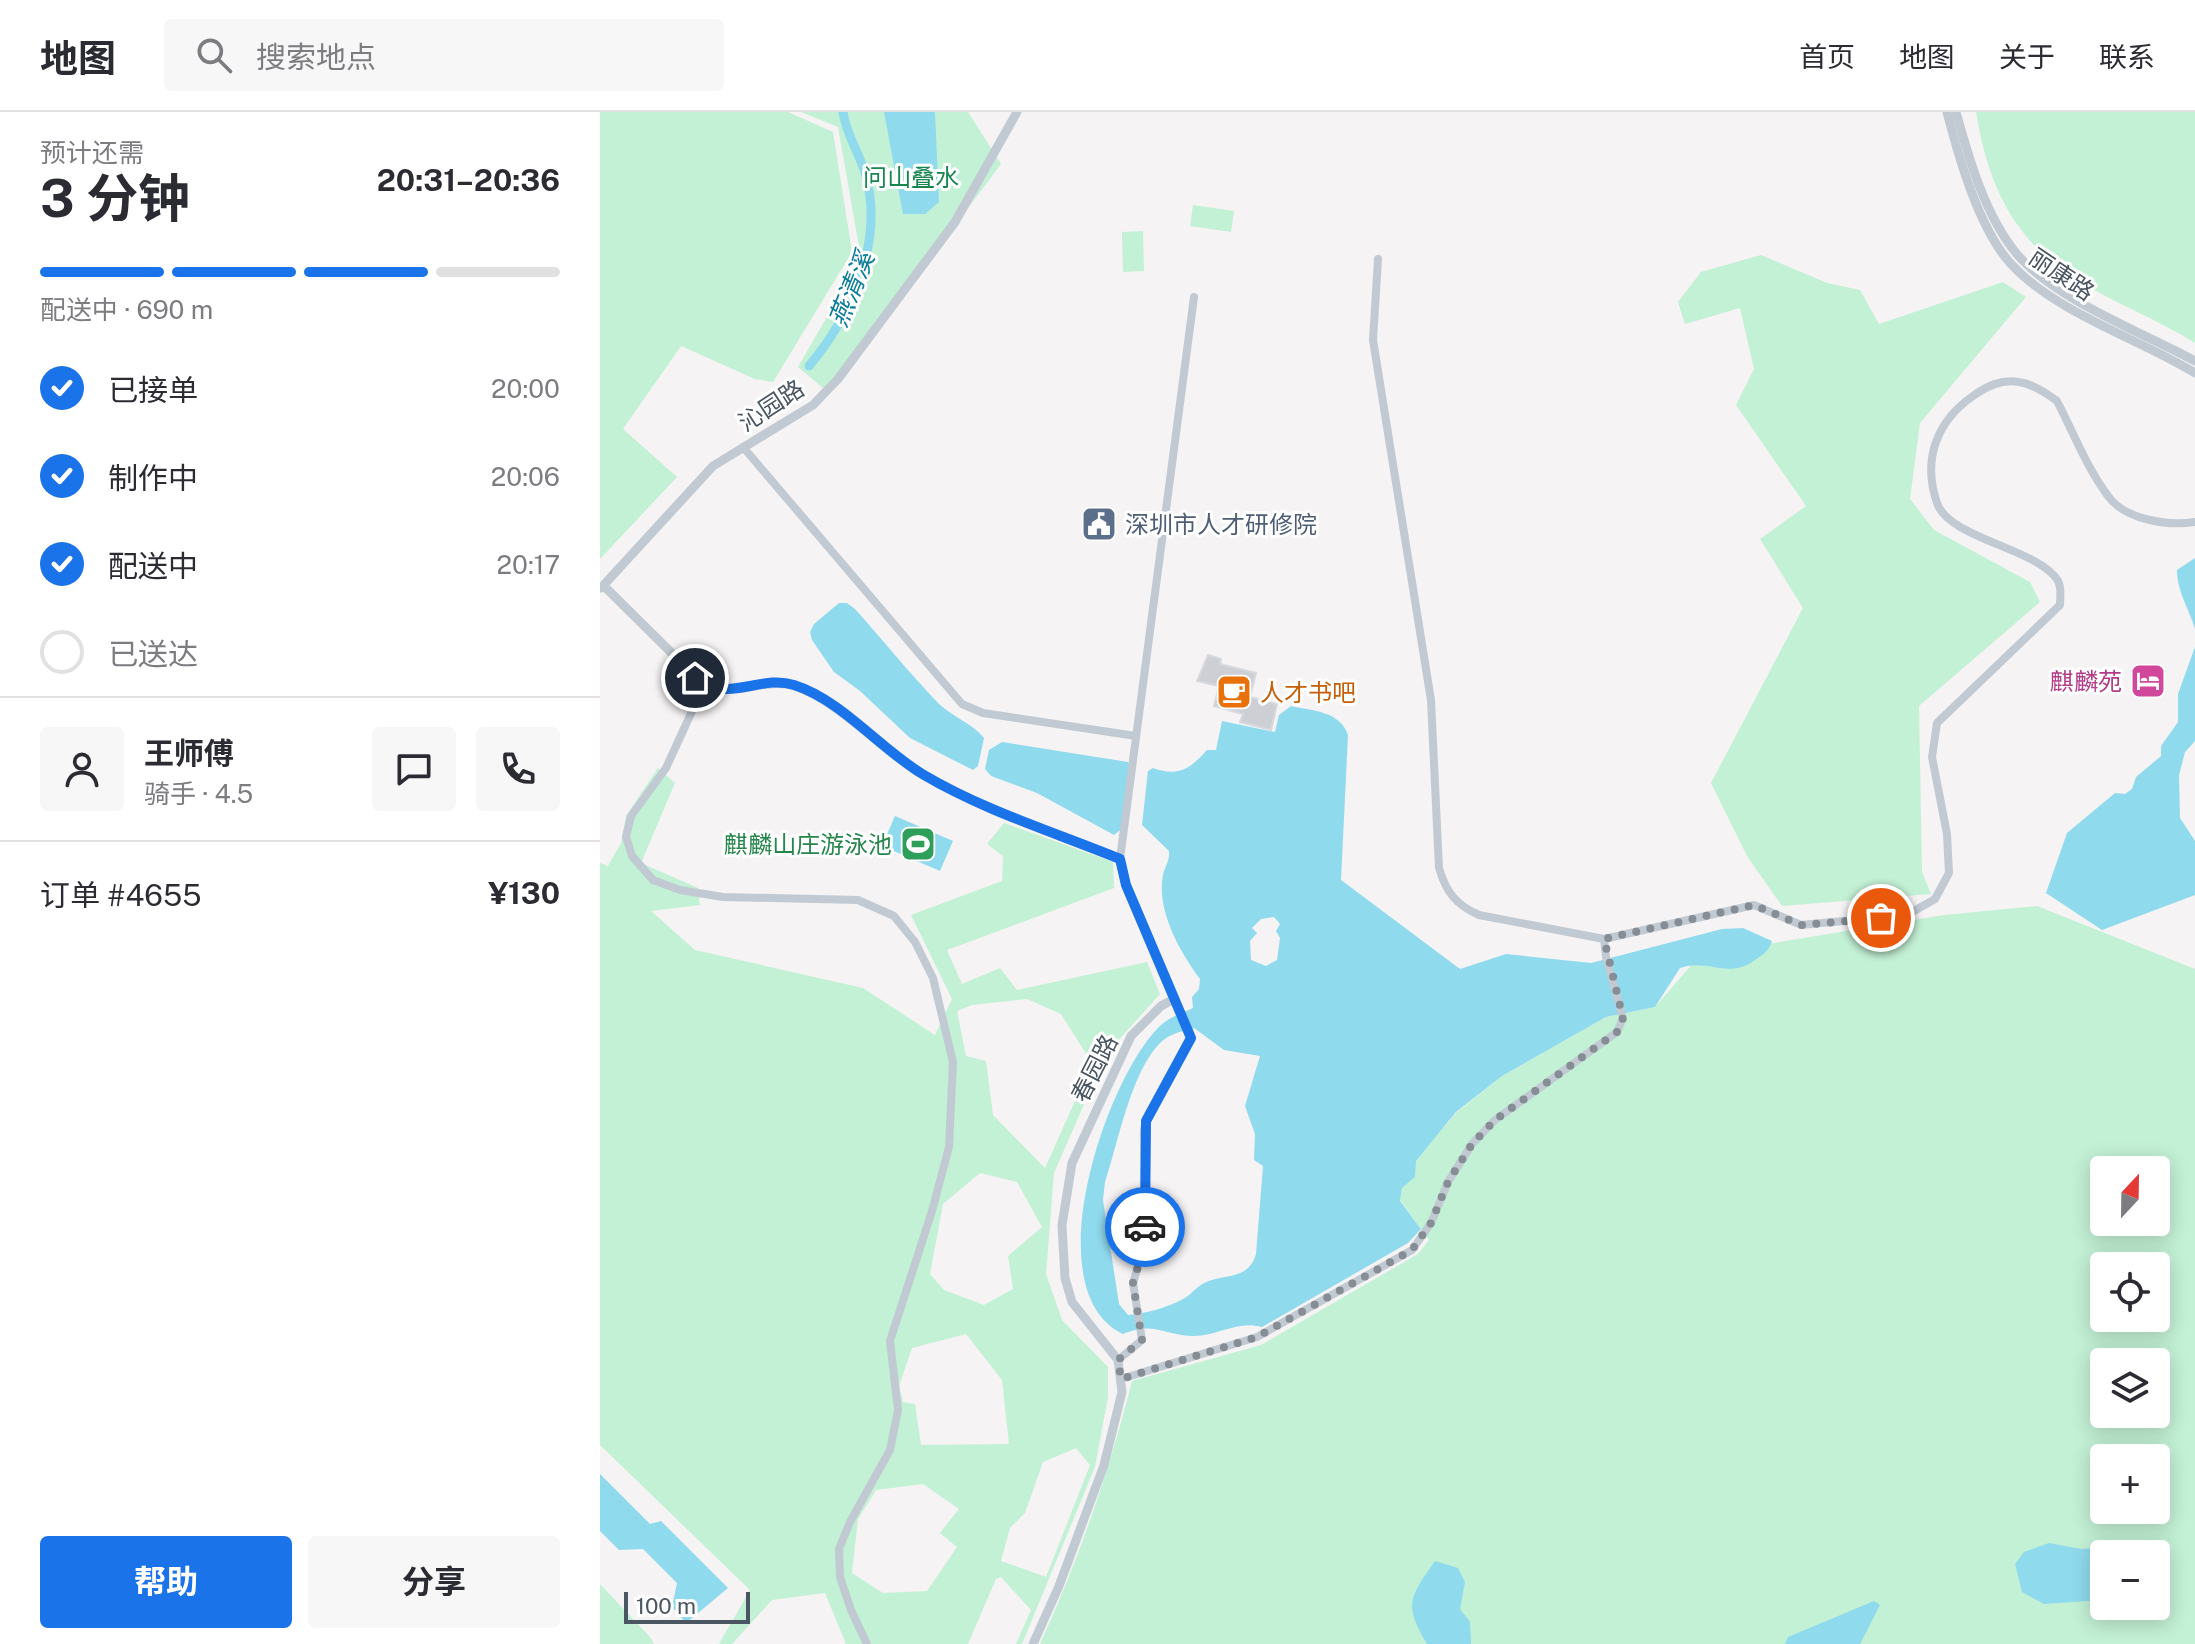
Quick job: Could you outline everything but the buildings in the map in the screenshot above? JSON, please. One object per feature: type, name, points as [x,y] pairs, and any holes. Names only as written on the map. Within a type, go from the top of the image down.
[{"type":"street","name":"沁园路","points":[[602,588],[713,466],[813,405],[838,379],[955,222],[1017,112]]},
{"type":"street","name":"丽康路","points":[[1947,112],[1987,226],[2014,267],[2067,304],[2195,373]]},
{"type":"street","name":"丽康路","points":[[1956,112],[1992,212],[2019,257],[2072,296],[2195,361]]},
{"type":"street","points":[[1378,259],[1373,340],[1431,700],[1439,868],[1445,888],[1461,907],[1479,915],[1604,939],[1754,905],[1801,925],[1907,915],[1935,899],[1949,873],[1947,834],[1932,757],[1937,723],[2060,605],[2060,584],[2046,566],[1960,526],[1937,505],[1930,460],[1937,433],[1957,407],[1987,387],[2005,381],[2022,382],[2057,401],[2109,499],[2140,517],[2172,525],[2195,522]]},
{"type":"street","points":[[1118,1360],[1142,1340],[1133,1283],[1145,1243],[1146,1121],[1191,1038],[1126,885],[1120,859],[1194,297]]},
{"type":"street","points":[[743,447],[962,704],[983,713],[1136,736]]},
{"type":"street","points":[[602,588],[704,685],[722,691],[783,683],[795,685],[821,698],[920,773],[964,797],[1120,859]]},
{"type":"street","points":[[704,685],[666,768],[631,816],[626,837],[632,856],[653,880],[680,890],[723,897],[858,900],[894,916],[915,942],[933,978],[953,1062],[949,1147],[890,1341],[898,1410],[890,1450],[850,1522],[839,1549],[840,1577],[867,1644]]},
{"type":"street","points":[[1121,1379],[1257,1337],[1412,1250],[1431,1223],[1448,1182],[1472,1144],[1495,1120],[1617,1032],[1623,1018],[1604,939]]},
{"type":"street","name":"春园路","points":[[1033,1644],[1059,1586],[1104,1465],[1122,1392],[1118,1360],[1072,1302],[1065,1278],[1062,1225],[1077,1146],[1131,1036],[1161,1006],[1174,999]]},
{"type":"green space","points":[[600,112],[788,112],[833,132],[852,252],[773,382],[755,379],[681,346],[623,429],[677,477],[600,559]]},
{"type":"green space","name":"问山叠水","points":[[801,112],[968,112],[1001,164],[829,393],[798,367],[861,258],[838,127]]},
{"type":"green space","points":[[1976,112],[2195,112],[2195,343],[2087,286],[2042,252],[2024,233],[1998,191]]},
{"type":"green space","points":[[1193,205],[1234,211],[1231,232],[1190,226]]},
{"type":"green space","points":[[1143,231],[1144,271],[1123,272],[1122,232]]},
{"type":"green space","points":[[1761,255],[1827,283],[1860,290],[1879,324],[2003,282],[2026,297],[1920,423],[1910,499],[1934,530],[2030,582],[2040,602],[1919,706],[1922,872],[1931,894],[1782,906],[1747,856],[1711,783],[1803,608],[1760,539],[1806,506],[1736,405],[1754,369],[1740,308],[1685,324],[1678,302],[1701,272]]},
{"type":"green space","points":[[658,768],[675,783],[641,863],[698,888],[700,905],[651,911],[695,950],[863,988],[935,1035],[952,999],[911,915],[1002,881],[1003,856],[987,844],[1004,823],[1113,862],[1114,888],[947,950],[962,984],[1000,968],[1017,990],[1147,962],[1160,994],[1106,1054],[1054,1173],[1046,1274],[1062,1320],[1108,1367],[1108,1397],[1095,1467],[1022,1644],[1016,1644],[1031,1610],[1001,1577],[996,1579],[968,1644],[846,1644],[825,1593],[772,1600],[732,1644],[719,1644],[750,1590],[600,1445],[600,863],[608,866],[621,843],[626,816]],"holes":[[[1027,999],[1061,1014],[1092,1063],[1045,1168],[993,1115],[986,1061],[966,1056],[957,1011],[972,1005]],[[980,1173],[1017,1182],[1042,1227],[1008,1256],[1013,1289],[984,1305],[944,1290],[930,1274],[943,1204]],[[966,1334],[1002,1380],[1009,1444],[921,1445],[915,1404],[903,1402],[899,1386],[912,1348]],[[1076,1448],[1090,1465],[1046,1577],[1001,1561],[1010,1528],[1025,1513],[1043,1462]],[[923,1484],[959,1509],[940,1533],[957,1547],[927,1591],[883,1593],[852,1573],[858,1519],[876,1490]]]},
{"type":"green space","points":[[2037,906],[2195,969],[2195,1644],[1040,1644],[1092,1515],[1132,1381],[1261,1345],[1418,1254],[1429,1240],[1400,1200],[1402,1188],[1415,1177],[1415,1161],[1456,1113],[1502,1076],[1606,1017],[1655,1007],[1700,955],[1944,915]]},
{"type":"green space","points":[[600,1584],[650,1637],[654,1644],[600,1644]]},
{"type":"water","points":[[884,112],[935,112],[939,202],[925,214],[903,214]]},
{"type":"water","points":[[2195,558],[2195,629],[2181,593],[2177,570]]},
{"type":"water","points":[[839,603],[847,603],[855,609],[939,704],[984,738],[978,766],[973,770],[910,738],[860,691],[834,672],[812,640],[810,632],[814,624]]},
{"type":"water","points":[[2195,647],[2195,741],[2185,752],[2179,775],[2180,818],[2195,841],[2195,895],[2102,930],[2046,893],[2067,833],[2115,793],[2125,794],[2132,789],[2136,777],[2161,756],[2161,746],[2178,722],[2178,694]]},
{"type":"water","points":[[1291,706],[1325,713],[1344,727],[1348,735],[1341,880],[1460,969],[1506,954],[1591,963],[1722,929],[1743,928],[1772,941],[1766,952],[1745,966],[1727,969],[1700,965],[1680,968],[1655,1007],[1606,1017],[1502,1076],[1456,1112],[1416,1161],[1415,1177],[1402,1188],[1400,1201],[1421,1229],[1408,1243],[1262,1327],[1244,1326],[1201,1336],[1151,1329],[1123,1334],[1097,1310],[1083,1275],[1081,1231],[1088,1182],[1102,1133],[1120,1088],[1140,1051],[1161,1025],[1193,1008],[1192,997],[1199,989],[1200,979],[1166,916],[1162,888],[1169,851],[1142,825],[1148,771],[1153,768],[1170,772],[1183,770],[1207,750],[1216,750],[1222,721],[1275,732],[1279,715]],"holes":[[[1274,917],[1280,924],[1276,931],[1280,938],[1277,960],[1266,966],[1251,960],[1250,941],[1257,933],[1252,928],[1261,919]],[[1194,1028],[1224,1050],[1260,1056],[1245,1106],[1255,1134],[1254,1160],[1263,1166],[1256,1254],[1242,1272],[1204,1283],[1170,1305],[1128,1315],[1119,1304],[1103,1200],[1105,1182],[1126,1109],[1141,1071],[1167,1037]]]},
{"type":"water","points":[[1002,742],[1128,762],[1132,772],[1124,827],[1114,835],[1037,793],[991,776],[985,769],[989,750]]},
{"type":"water","name":"麒麟山庄游泳池","points":[[895,816],[953,841],[940,871],[882,846]]},
{"type":"water","points":[[600,1474],[650,1524],[661,1521],[728,1588],[686,1623],[672,1607],[677,1583],[643,1549],[619,1550],[600,1531]]},
{"type":"water","points":[[2049,1543],[2090,1548],[2090,1601],[2044,1604],[2022,1592],[2015,1564],[2024,1552]]},
{"type":"water","points":[[1435,1561],[1458,1568],[1465,1582],[1460,1609],[1470,1622],[1471,1644],[1427,1644],[1419,1630],[1412,1610],[1413,1601]]},
{"type":"water","points":[[1874,1601],[1880,1605],[1860,1644],[1785,1644],[1788,1637]]},
{"type":"waterway","name":"燕清溪","points":[[809,366],[850,301],[860,277],[871,226],[866,176],[843,112]]},
{"type":"way so far","points":[[1145,1227],[1145,1243],[1133,1283],[1142,1340],[1118,1360],[1121,1379],[1257,1337],[1412,1250],[1431,1223],[1448,1182],[1472,1144],[1495,1120],[1617,1032],[1622,1025],[1623,1018],[1604,939],[1754,905],[1801,925],[1881,918]]},
{"type":"place","name":"深圳市人才研修院","points":[[1099,524]]},
{"type":"place","name":"麒麟苑","points":[[2148,681]]},
{"type":"place","name":"人才书吧","points":[[1234,692]]},
{"type":"place","name":"麒麟山庄游泳池","points":[[918,844]]},
{"type":"route","points":[[695,678],[704,685],[722,691],[783,683],[795,685],[821,698],[920,773],[964,797],[1120,859],[1126,885],[1191,1038],[1146,1121],[1145,1227]]}]
